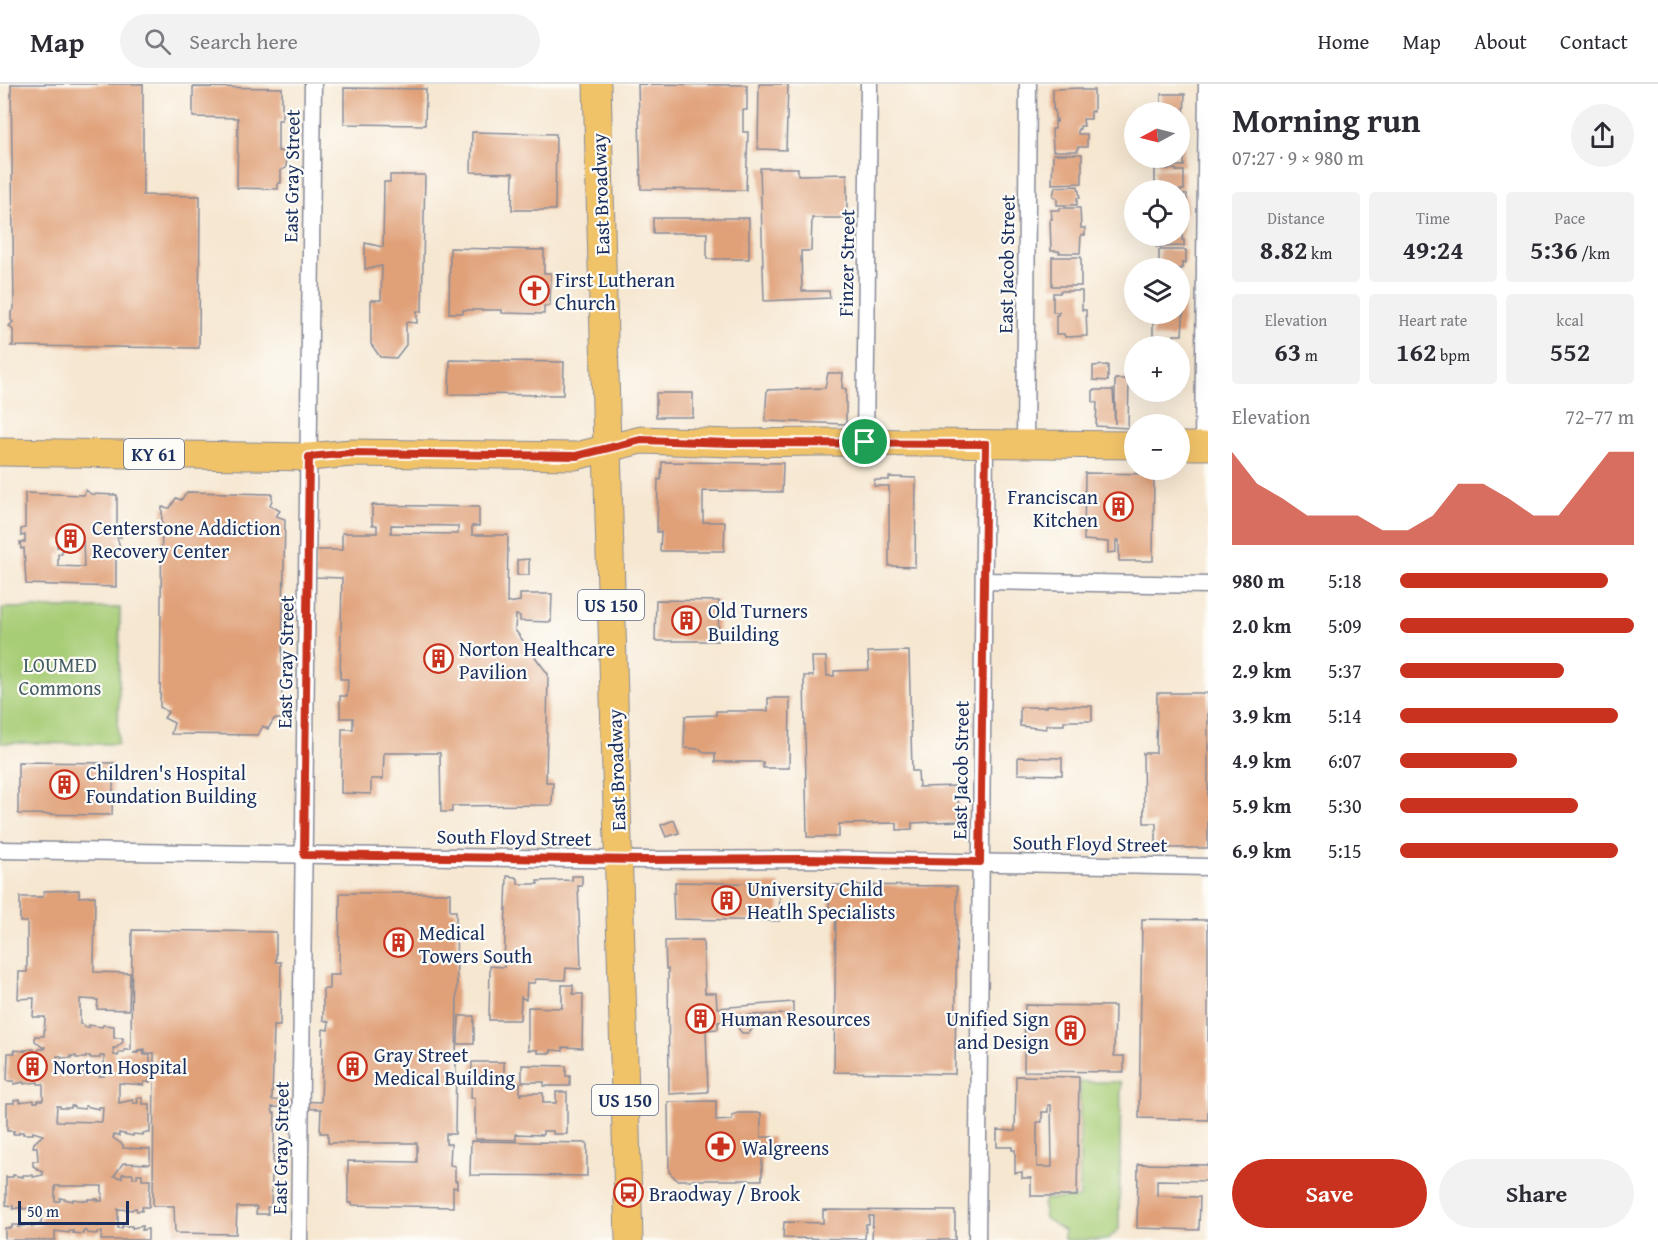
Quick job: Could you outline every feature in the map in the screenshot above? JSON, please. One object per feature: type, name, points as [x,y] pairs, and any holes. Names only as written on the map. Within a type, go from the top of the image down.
[{"type":"main road","name":"East Broadway","points":[[597,84],[629,1240]]},
{"type":"main road","name":"KY 61","points":[[0,452],[309,457],[351,453],[576,456],[641,440],[730,443],[1124,445]]},
{"type":"street","name":"East Gray Street","points":[[299,1240],[314,84]]},
{"type":"street","name":"Finzer Street","points":[[865,442],[869,84]]},
{"type":"street","name":"East Jacob Street","points":[[1025,444],[1028,84]]},
{"type":"street","points":[[1197,446],[1207,84]]},
{"type":"street","name":"East Jacob Street","points":[[977,1240],[986,444]]},
{"type":"street","points":[[984,582],[1208,585]]},
{"type":"street","name":"South Floyd Street","points":[[0,850],[618,860],[804,859],[1208,867]]},
{"type":"green space","name":"LOUMED Commons","points":[[2,608],[120,608],[118,744],[0,743]]},
{"type":"green space","points":[[1080,1082],[1121,1082],[1119,1229],[1107,1240],[1064,1240],[1064,1231],[1045,1218],[1043,1206],[1045,1199],[1080,1198]]},
{"type":"building","points":[[11,84],[143,84],[143,195],[200,196],[199,348],[11,346],[13,330],[9,326],[13,322],[11,312],[14,309]]},
{"type":"building","points":[[638,84],[747,85],[747,110],[743,110],[743,132],[748,132],[746,190],[641,189]]},
{"type":"building","points":[[759,84],[788,84],[786,150],[758,149]]},
{"type":"building","points":[[193,87],[282,88],[282,120],[278,120],[278,151],[287,152],[286,168],[281,170],[281,183],[278,183],[278,189],[237,188],[238,118],[193,117]]},
{"type":"building","points":[[344,88],[426,89],[425,125],[344,124]]},
{"type":"building","points":[[1082,88],[1082,90],[1094,90],[1094,112],[1091,111],[1091,119],[1083,119],[1084,126],[1078,129],[1078,134],[1087,134],[1087,147],[1078,147],[1078,151],[1053,151],[1052,129],[1055,129],[1057,119],[1055,119],[1055,110],[1053,110],[1053,89]]},
{"type":"building","points":[[1161,94],[1185,94],[1185,102],[1161,102]]},
{"type":"building","points":[[472,132],[556,134],[555,210],[512,210],[513,173],[471,172]]},
{"type":"building","points":[[1053,154],[1082,154],[1082,183],[1052,184]]},
{"type":"building","points":[[760,168],[798,168],[798,175],[847,174],[847,218],[812,218],[811,251],[801,251],[802,291],[829,291],[830,298],[764,301]]},
{"type":"building","points":[[1155,169],[1184,171],[1184,180],[1155,180]]},
{"type":"building","points":[[390,175],[425,175],[422,311],[417,311],[417,323],[406,322],[406,345],[396,358],[380,357],[371,344],[371,300],[381,300],[382,266],[365,269],[365,243],[383,247],[384,182],[390,182]]},
{"type":"building","points":[[1078,186],[1080,198],[1077,198],[1077,205],[1057,205],[1057,199],[1053,196],[1055,187]]},
{"type":"building","points":[[1060,208],[1080,208],[1081,228],[1085,228],[1085,235],[1081,235],[1080,253],[1051,251],[1051,210],[1060,210]]},
{"type":"building","points":[[653,218],[749,218],[749,259],[707,259],[707,233],[653,233]]},
{"type":"building","points":[[450,248],[544,250],[544,273],[551,273],[550,306],[544,306],[544,314],[502,313],[502,310],[463,310],[463,313],[449,313]]},
{"type":"building","points":[[1159,250],[1186,250],[1186,258],[1159,258]]},
{"type":"building","points":[[1052,257],[1081,257],[1081,286],[1052,286]]},
{"type":"building","points":[[1060,291],[1082,291],[1082,310],[1086,310],[1087,336],[1065,337],[1064,334],[1056,334],[1056,315],[1059,312],[1053,312],[1053,293],[1060,293]]},
{"type":"building","points":[[1153,324],[1183,324],[1182,335],[1153,336]]},
{"type":"building","points":[[450,360],[564,362],[563,395],[449,394]]},
{"type":"building","points":[[1108,365],[1108,381],[1093,380],[1093,366]]},
{"type":"building","points":[[828,373],[843,373],[842,388],[846,389],[846,424],[765,421],[767,390],[825,388]]},
{"type":"building","points":[[1115,379],[1124,379],[1124,402],[1129,402],[1128,414],[1124,414],[1124,428],[1096,426],[1097,403],[1093,402],[1093,390],[1113,390],[1115,424]]},
{"type":"building","points":[[656,393],[693,393],[693,417],[656,417]]},
{"type":"building","points":[[662,462],[783,463],[782,492],[703,491],[703,522],[725,522],[724,551],[660,551],[661,532],[657,532],[658,479],[661,480]]},
{"type":"building","name":"Franciscan Kitchen","points":[[1085,473],[1124,474],[1124,480],[1154,480],[1153,561],[1119,561],[1119,540],[1116,540],[1116,552],[1108,553],[1108,542],[1084,540]]},
{"type":"building","points":[[889,477],[916,478],[915,567],[889,566],[889,486],[874,486],[874,480],[889,480]]},
{"type":"building","name":"Centerstone Addiction Recovery Center","points":[[86,490],[91,494],[117,495],[117,530],[120,530],[121,537],[117,537],[121,550],[116,550],[116,587],[26,584],[24,548],[21,549],[20,542],[25,542],[25,535],[21,536],[21,529],[25,528],[25,493],[84,495]],"holes":[[[57,540],[83,540],[84,567],[58,566],[58,554],[62,554],[62,547],[57,547]]]},
{"type":"building","points":[[187,492],[272,494],[270,505],[280,511],[276,516],[285,519],[282,661],[283,665],[286,665],[286,677],[282,678],[282,700],[285,699],[285,706],[282,706],[283,719],[274,719],[268,729],[263,726],[258,735],[171,734],[174,723],[164,718],[168,712],[160,707],[162,507],[170,508],[176,498],[181,500]]},
{"type":"building","name":"Norton Healthcare Pavilion","points":[[372,505],[479,507],[479,526],[472,526],[472,535],[508,535],[507,603],[520,601],[520,594],[552,594],[551,622],[520,621],[520,616],[516,615],[515,630],[548,674],[546,782],[553,782],[552,805],[452,806],[452,812],[441,812],[440,753],[384,753],[383,779],[371,779],[371,794],[341,793],[342,729],[353,729],[353,718],[340,718],[340,696],[347,696],[348,679],[340,679],[342,578],[315,577],[315,550],[342,550],[342,533],[377,533],[377,525],[372,525]],"holes":[[[391,525],[458,526],[458,534],[391,533]]]},
{"type":"building","points":[[529,559],[529,575],[517,575],[517,560]]},
{"type":"building","name":"Old Turners Building","points":[[656,600],[719,601],[718,641],[655,641]]},
{"type":"building","points":[[909,651],[912,771],[918,771],[919,787],[958,786],[959,821],[912,823],[912,829],[897,830],[897,823],[839,824],[839,837],[807,837],[804,676],[813,676],[812,657],[826,657],[827,676],[834,676],[834,671],[869,670],[868,652]]},
{"type":"building","points":[[1157,693],[1208,693],[1208,848],[1156,848],[1156,823],[1144,823],[1143,753],[1156,753]]},
{"type":"building","points":[[768,698],[790,698],[789,768],[763,768],[763,762],[715,762],[715,753],[684,748],[685,716],[716,715],[716,711],[768,711]]},
{"type":"building","points":[[1046,705],[1092,706],[1092,721],[1064,721],[1064,725],[1046,725],[1046,729],[1020,726],[1020,707],[1046,707]]},
{"type":"building","points":[[1018,757],[1062,758],[1062,775],[1018,774]]},
{"type":"building","name":"Children's Hospital Foundation Building","points":[[18,762],[114,763],[112,815],[18,814]]},
{"type":"building","points":[[674,820],[679,833],[666,837],[661,825]]},
{"type":"building","points":[[507,876],[518,879],[518,884],[538,884],[537,881],[572,880],[572,876],[582,876],[582,886],[578,886],[581,969],[566,968],[565,980],[535,979],[535,983],[527,983],[526,1000],[521,997],[520,1020],[489,1020],[490,966],[504,967]]},
{"type":"building","name":"University Child Heatlh Specialists","points":[[675,882],[780,884],[779,921],[674,919]]},
{"type":"building","points":[[830,885],[957,886],[955,1074],[834,1072],[836,908],[829,908]]},
{"type":"building","points":[[79,890],[79,897],[95,896],[94,972],[130,973],[129,1010],[97,1009],[98,1000],[80,999],[80,1024],[84,1027],[89,1027],[89,1025],[114,1026],[114,1038],[123,1038],[123,1042],[113,1048],[114,1055],[118,1056],[124,1050],[131,1050],[132,930],[276,932],[276,962],[281,962],[280,1026],[274,1026],[272,1100],[321,1102],[323,1029],[328,1030],[329,1022],[323,1020],[323,989],[329,989],[329,975],[339,975],[340,893],[450,893],[450,911],[456,911],[455,1134],[446,1134],[446,1144],[451,1144],[450,1165],[455,1166],[455,1181],[457,1181],[457,1188],[453,1187],[453,1207],[352,1205],[348,1203],[348,1161],[417,1162],[417,1143],[328,1143],[328,1133],[320,1133],[321,1109],[272,1107],[275,1113],[273,1163],[275,1163],[275,1174],[272,1174],[271,1207],[267,1207],[268,1214],[256,1214],[257,1207],[237,1207],[236,1234],[175,1233],[174,1206],[153,1206],[154,1053],[145,1053],[145,1049],[133,1053],[138,1053],[143,1050],[144,1055],[150,1055],[150,1082],[144,1082],[144,1085],[119,1083],[119,1103],[133,1100],[133,1103],[138,1103],[137,1098],[143,1098],[143,1104],[150,1104],[150,1133],[133,1134],[133,1136],[119,1133],[119,1136],[114,1135],[113,1138],[123,1145],[123,1148],[150,1149],[150,1164],[123,1163],[114,1176],[122,1178],[122,1174],[133,1174],[133,1178],[137,1178],[137,1174],[142,1174],[142,1180],[150,1180],[149,1207],[142,1207],[142,1211],[137,1211],[136,1208],[118,1209],[118,1228],[143,1226],[142,1230],[148,1229],[148,1240],[101,1240],[102,1232],[97,1232],[97,1234],[83,1231],[83,1234],[73,1233],[73,1231],[69,1233],[55,1231],[55,1240],[5,1240],[5,1228],[12,1228],[12,1225],[18,1225],[18,1227],[32,1224],[32,1227],[41,1224],[42,1209],[37,1209],[37,1207],[23,1209],[22,1207],[13,1209],[13,1206],[6,1205],[6,1177],[43,1175],[43,1172],[33,1166],[33,1161],[38,1161],[37,1147],[33,1147],[43,1135],[33,1132],[33,1134],[19,1132],[19,1134],[13,1134],[14,1131],[7,1131],[7,1103],[14,1103],[14,1100],[20,1099],[20,1102],[43,1100],[43,1084],[38,1084],[38,1082],[24,1084],[24,1082],[14,1084],[14,1081],[7,1081],[8,1053],[15,1053],[14,1050],[34,1049],[35,1052],[45,1049],[35,1041],[35,1036],[44,1036],[45,1017],[33,1017],[34,998],[18,999],[19,972],[27,972],[27,922],[20,922],[20,897],[43,897],[44,891]],"holes":[[[57,1056],[61,1058],[71,1058],[71,1056],[100,1058],[104,1056],[104,1076],[99,1076],[99,1074],[85,1076],[85,1073],[75,1073],[75,1076],[57,1075]],[[57,1106],[60,1108],[74,1106],[85,1109],[85,1106],[99,1109],[103,1107],[102,1122],[56,1121]],[[55,1186],[102,1186],[102,1201],[98,1199],[88,1199],[88,1201],[73,1199],[73,1201],[60,1198],[60,1201],[55,1201]]]},
{"type":"building","points":[[1142,919],[1208,920],[1208,1120],[1139,1118]]},
{"type":"building","name":"Human Resources","points":[[703,940],[705,993],[716,993],[717,1008],[793,1002],[793,1014],[749,1015],[754,1027],[749,1033],[742,1033],[737,1027],[737,1019],[742,1015],[730,1015],[730,1021],[718,1022],[718,1029],[706,1030],[708,1092],[669,1094],[668,969],[666,969],[665,941]]},
{"type":"building","points":[[562,985],[573,985],[573,994],[583,994],[582,1048],[563,1047],[563,1051],[551,1050],[551,1053],[528,1050],[528,1007],[562,1008]]},
{"type":"building","name":"Unified Sign and Design","points":[[1025,1005],[1115,1006],[1114,1056],[1124,1056],[1124,1072],[1024,1071]]},
{"type":"building","points":[[459,1016],[474,1016],[474,1044],[458,1044]]},
{"type":"building","points":[[472,1062],[504,1062],[504,1082],[520,1083],[520,1095],[522,1093],[543,1093],[543,1103],[556,1103],[556,1092],[567,1092],[567,1134],[543,1131],[543,1135],[516,1134],[516,1140],[475,1139],[475,1098],[471,1098]]},
{"type":"building","points":[[522,1065],[566,1066],[566,1076],[570,1076],[570,1086],[544,1086],[544,1082],[522,1082]]},
{"type":"building","points":[[1016,1076],[1079,1077],[1077,1196],[1031,1196],[1031,1178],[1022,1178],[1022,1172],[1015,1173],[1015,1150],[1012,1150],[1012,1147],[997,1147],[997,1130],[1015,1131]],"holes":[[[1048,1105],[1051,1105],[1052,1167],[1037,1167],[1037,1122],[1042,1122],[1042,1112],[1048,1112]]]},
{"type":"building","name":"Walgreens","points":[[716,1101],[716,1121],[732,1120],[732,1115],[738,1113],[761,1113],[761,1137],[773,1137],[773,1157],[762,1157],[762,1180],[677,1180],[669,1172],[668,1102]]},
{"type":"building","points":[[471,1141],[587,1143],[587,1176],[470,1175]]},
{"type":"building","points":[[1138,1164],[1208,1165],[1208,1181],[1157,1180],[1157,1196],[1200,1197],[1199,1230],[1137,1228]]},
{"type":"building","points":[[823,1210],[955,1211],[955,1240],[872,1240],[873,1216],[869,1216],[869,1224],[866,1224],[865,1239],[783,1238],[784,1222],[823,1223]]},
{"type":"place","name":"First Lutheran Church","points":[[534,290]]},
{"type":"place","name":"Franciscan Kitchen","points":[[1119,507]]},
{"type":"place","name":"Centerstone Addiction Recovery Center","points":[[71,539]]},
{"type":"place","name":"Old Turners Building","points":[[687,621]]},
{"type":"place","name":"Norton Healthcare Pavilion","points":[[438,659]]},
{"type":"place","name":"Children's Hospital Foundation Building","points":[[65,784]]},
{"type":"place","name":"University Child Heatlh Specialists","points":[[726,900]]},
{"type":"place","name":"Medical Towers South","points":[[398,943]]},
{"type":"place","name":"Human Resources","points":[[700,1018]]},
{"type":"place","name":"Unified Sign and Design","points":[[1070,1030]]},
{"type":"place","name":"Norton Hospital","points":[[32,1066]]},
{"type":"place","name":"Gray Street Medical Building","points":[[353,1066]]},
{"type":"place","name":"Walgreens","points":[[721,1147]]},
{"type":"place","name":"Braodway / Brook","points":[[628,1193]]},
{"type":"route","points":[[641,440],[730,443],[865,442],[986,444],[980,862],[304,855],[309,457],[351,453],[576,456],[641,440]]}]
